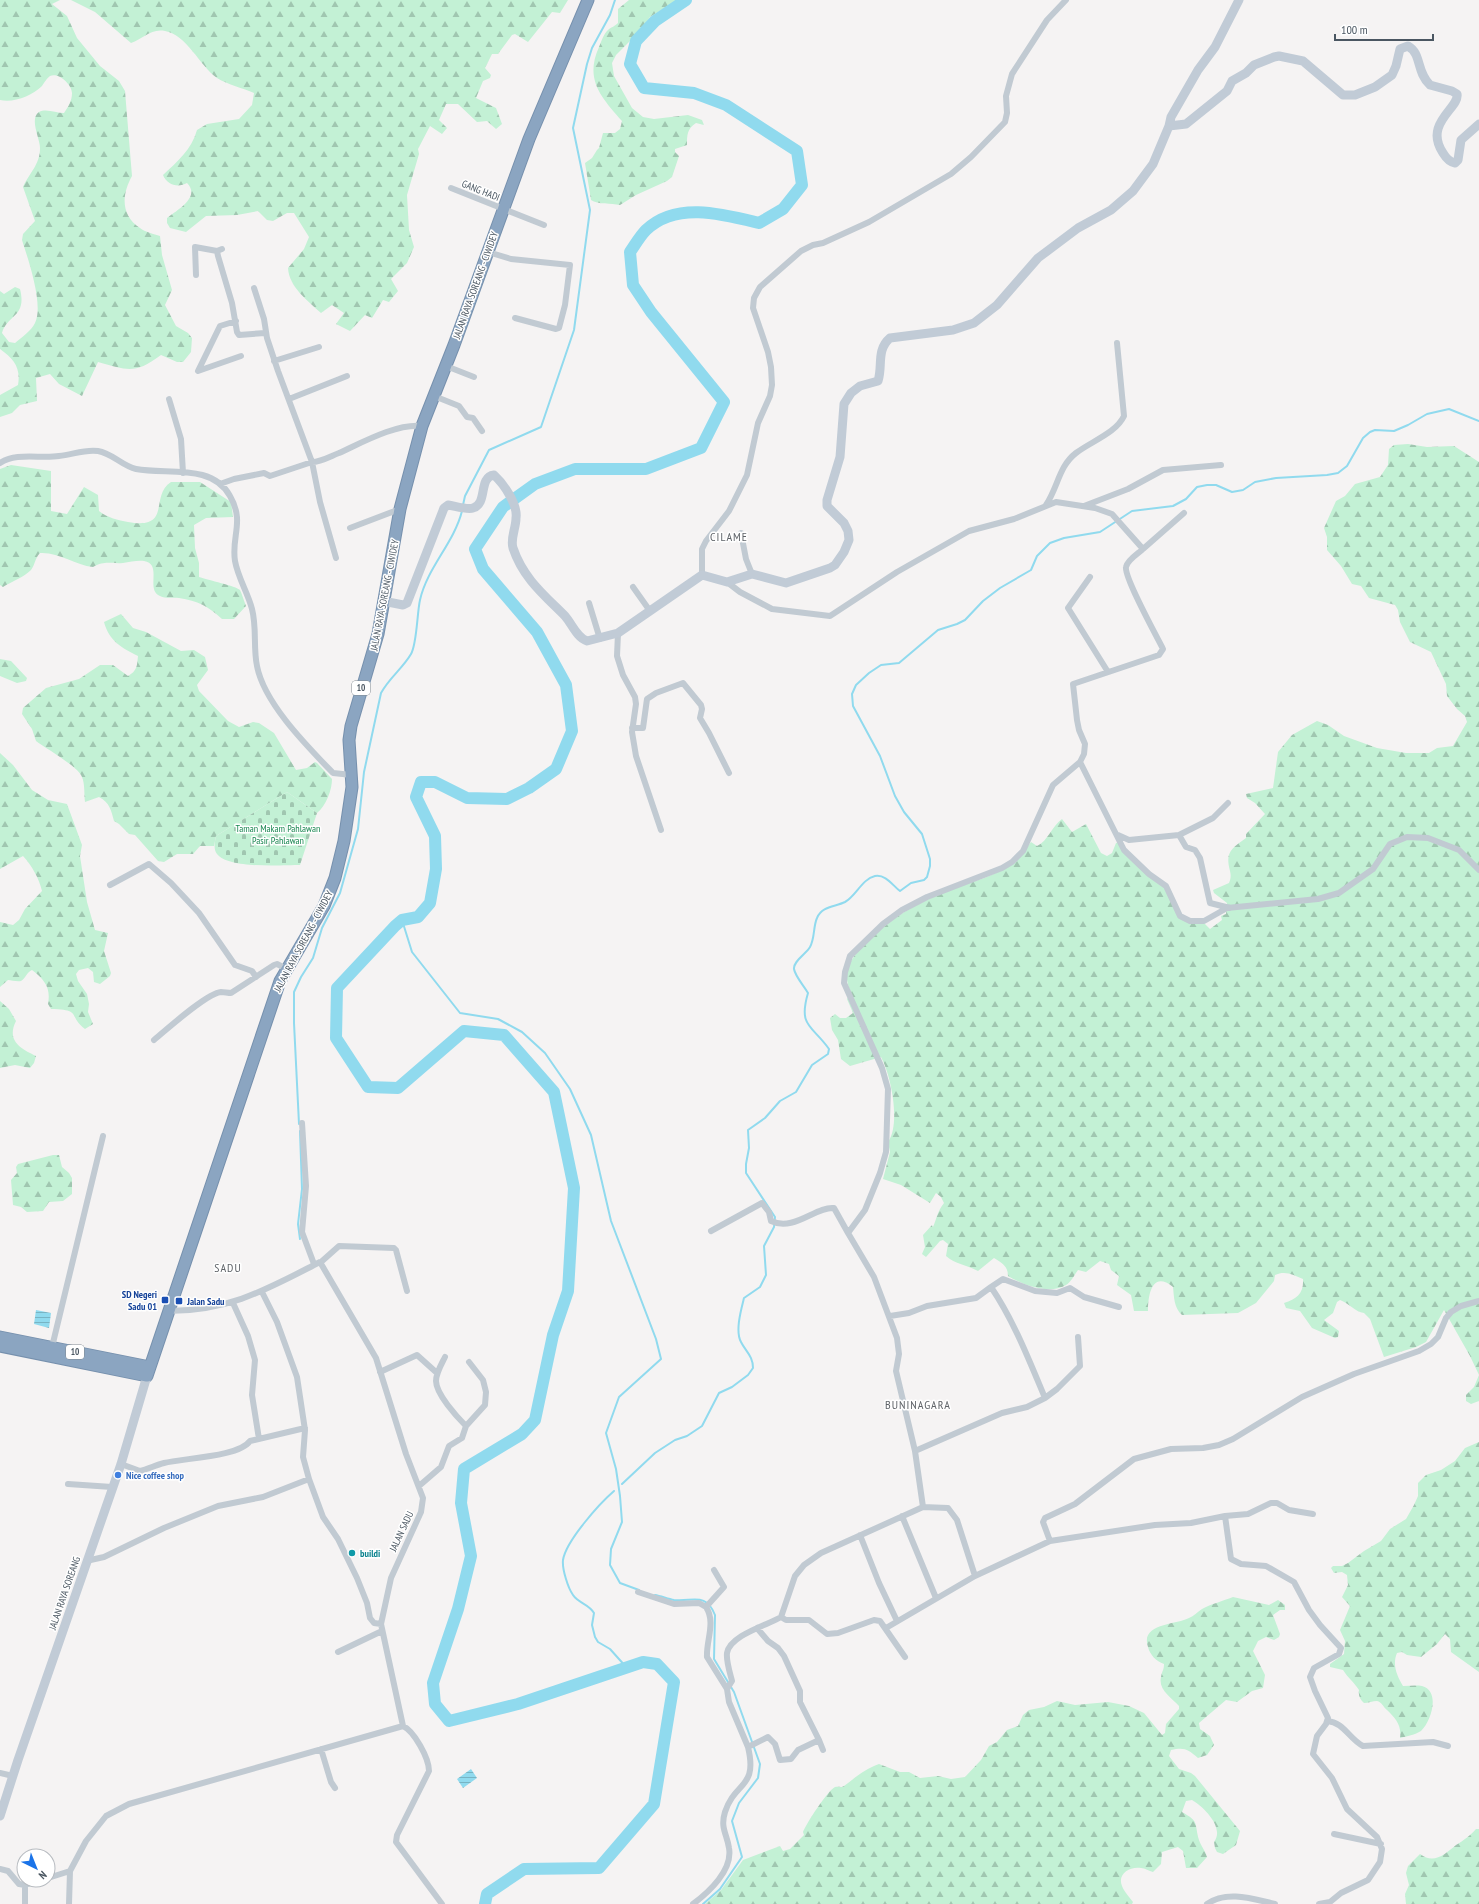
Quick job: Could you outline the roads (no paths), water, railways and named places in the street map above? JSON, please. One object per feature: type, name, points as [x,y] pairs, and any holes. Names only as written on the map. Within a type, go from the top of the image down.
[{"type":"highway","name":"JALAN RAYA SOREANG - CIWIDEY","points":[[148,1371],[273,998],[280,981],[324,906],[336,878],[349,812],[352,787],[349,740],[351,726],[378,634],[400,509],[412,457],[422,426],[446,366],[529,139],[588,0]]},
{"type":"highway","name":"10","points":[[0,1337],[52,1347],[148,1371]]},
{"type":"highway","name":"10","points":[[0,1346],[148,1371]]},
{"type":"street","points":[[702,575],[702,549],[706,541],[728,511],[747,475],[758,423],[770,396],[772,385],[772,366],[753,308],[754,298],[760,287],[801,251],[839,236],[876,218],[951,174],[971,156],[1005,122],[1007,113],[1006,96],[1012,74],[1047,20],[1066,0]]},
{"type":"street","points":[[727,582],[752,574],[786,583],[835,565],[844,552],[849,540],[848,531],[844,523],[827,506],[827,500],[840,457],[844,404],[851,393],[860,386],[878,381],[882,350],[886,342],[890,338],[953,330],[974,323],[997,305],[1038,258],[1078,228],[1111,210],[1124,200],[1153,164],[1169,126],[1170,117],[1198,70],[1216,47],[1239,0]]},
{"type":"street","points":[[1169,126],[1180,126],[1193,119],[1203,109],[1227,91],[1232,81],[1246,73],[1254,65],[1268,59],[1279,56],[1303,61],[1343,94],[1355,95],[1375,87],[1392,74],[1396,66],[1400,49],[1408,46],[1418,56],[1420,70],[1426,82],[1432,87],[1452,91],[1457,94],[1457,100],[1444,116],[1438,131],[1440,147],[1451,162],[1458,160],[1461,140],[1477,129]]},
{"type":"street","name":"GANG HADI","points":[[451,188],[544,225]]},
{"type":"street","points":[[196,275],[194,247],[220,250],[239,335],[265,333]]},
{"type":"street","points":[[488,252],[511,259],[570,265],[571,268],[565,304],[559,328],[556,329],[515,318]]},
{"type":"street","points":[[254,288],[264,319],[265,333],[274,361],[312,462],[320,502],[336,558]]},
{"type":"street","points":[[236,321],[220,326],[198,372],[240,356]]},
{"type":"street","points":[[1045,506],[1052,496],[1063,467],[1075,454],[1115,428],[1122,421],[1124,416],[1117,343]]},
{"type":"street","points":[[274,361],[318,347]]},
{"type":"street","points":[[446,366],[474,377]]},
{"type":"street","points":[[289,399],[348,376]]},
{"type":"street","points":[[434,396],[459,406],[467,417],[473,418],[482,431]]},
{"type":"street","points":[[169,399],[181,439],[183,473]]},
{"type":"street","points":[[220,484],[234,479],[264,473],[270,476],[312,462],[317,462],[383,434],[406,426],[422,426]]},
{"type":"street","points":[[0,463],[14,458],[47,458],[90,450],[106,453],[136,469],[198,474],[210,478],[220,484],[230,495],[239,521],[235,561],[252,608],[257,667],[267,693],[309,748],[333,773],[352,775]]},
{"type":"street","points":[[1084,506],[1128,489],[1163,470],[1193,466],[1221,465]]},
{"type":"street","points":[[383,601],[403,605],[407,603],[444,508],[448,505],[476,507],[481,501],[486,480],[491,476],[494,476],[499,480],[517,512],[512,540],[513,548],[527,577],[565,617],[584,640],[600,639],[618,633],[702,575]]},
{"type":"street","points":[[702,575],[727,582],[740,592],[772,609],[830,616],[946,543],[969,531],[1014,519],[1056,502],[1084,506],[1115,517],[1143,549]]},
{"type":"street","points":[[350,528],[400,509]]},
{"type":"street","points":[[848,1233],[865,1210],[880,1173],[886,1152],[888,1089],[882,1068],[844,983],[845,972],[850,956],[883,924],[902,910],[927,897],[1002,868],[1012,862],[1023,851],[1053,785],[1080,762],[1086,750],[1078,725],[1073,684],[1159,655],[1163,649],[1132,586],[1126,569],[1128,564],[1143,549],[1184,513]]},
{"type":"street","points":[[741,533],[746,559],[752,574]]},
{"type":"street","points":[[1090,577],[1068,608],[1108,672]]},
{"type":"street","points":[[633,586],[650,611]]},
{"type":"street","points":[[588,603],[600,639]]},
{"type":"street","points":[[618,633],[616,656],[622,675],[635,697],[636,704],[632,728],[636,756],[661,830]]},
{"type":"street","points":[[632,728],[643,728],[647,699],[656,693],[683,683],[700,705],[702,709],[700,718],[729,773]]},
{"type":"street","points":[[1080,762],[1124,850],[1149,874],[1166,886],[1172,902],[1184,919],[1204,921],[1220,911],[1230,908],[1318,899],[1339,893],[1373,869],[1390,844],[1407,837],[1428,838],[1458,850],[1479,870]]},
{"type":"street","points":[[1117,834],[1129,840],[1178,835],[1213,818],[1228,803]]},
{"type":"street","points":[[1178,835],[1186,846],[1195,850],[1200,858],[1210,903],[1230,908]]},
{"type":"street","points":[[110,885],[137,869],[149,864],[171,883],[199,913],[235,964],[252,971],[256,977]]},
{"type":"street","points":[[154,1040],[191,1008],[220,992],[231,993],[274,965],[277,964],[287,969]]},
{"type":"street","points":[[302,1123],[306,1186],[302,1232],[314,1264]]},
{"type":"street","points":[[52,1347],[103,1136]]},
{"type":"street","points":[[711,1231],[762,1203],[766,1206],[776,1222],[790,1223],[830,1208],[834,1208],[874,1277],[890,1316],[897,1338],[899,1354],[896,1371],[915,1451],[923,1507]]},
{"type":"street","points":[[168,1311],[192,1311],[233,1303],[262,1292],[314,1264],[321,1262],[339,1246],[394,1248],[396,1250],[407,1290]]},
{"type":"street","name":"JALAN SADU","points":[[321,1262],[376,1358],[411,1470],[423,1498],[421,1512],[390,1578],[381,1624],[403,1726]]},
{"type":"street","points":[[890,1316],[909,1313],[927,1306],[976,1298],[1003,1279],[1035,1291],[1057,1293],[1070,1288],[1084,1297],[1119,1307]]},
{"type":"street","points":[[991,1287],[1001,1301],[1027,1354],[1045,1398]]},
{"type":"street","points":[[262,1292],[277,1322],[294,1368],[305,1428],[304,1457],[309,1479],[324,1517],[338,1539],[357,1578],[367,1603],[370,1618],[374,1623],[381,1624]]},
{"type":"street","points":[[1050,1541],[1043,1522],[1045,1518],[1075,1504],[1134,1459],[1171,1449],[1203,1448],[1233,1439],[1302,1397],[1354,1374],[1419,1351],[1431,1344],[1438,1337],[1451,1312],[1462,1306],[1479,1301]]},
{"type":"street","points":[[233,1303],[248,1336],[255,1360],[252,1395],[259,1439]]},
{"type":"street","points":[[915,1451],[1002,1413],[1027,1407],[1045,1398],[1057,1389],[1080,1366],[1078,1337]]},
{"type":"street","points":[[380,1372],[417,1355],[437,1373]]},
{"type":"street","points":[[445,1357],[437,1373],[436,1383],[450,1408],[466,1426]]},
{"type":"street","points":[[419,1486],[441,1467],[449,1446],[462,1438],[466,1426],[483,1408],[486,1392],[483,1380],[469,1362]]},
{"type":"street","name":"JALAN RAYA SOREANG","points":[[0,1816],[120,1464],[148,1371]]},
{"type":"street","points":[[120,1464],[140,1471],[163,1463],[214,1455],[239,1449],[247,1446],[250,1441],[305,1428]]},
{"type":"street","points":[[86,1561],[104,1557],[164,1528],[218,1506],[263,1497],[309,1479]]},
{"type":"street","points":[[68,1484],[112,1487]]},
{"type":"street","points":[[886,1628],[975,1576],[1050,1541],[1155,1525],[1191,1523],[1225,1516],[1248,1514],[1277,1503],[1289,1510],[1313,1514]]},
{"type":"street","points":[[693,1904],[710,1891],[730,1860],[729,1846],[723,1829],[725,1812],[733,1797],[746,1782],[750,1774],[752,1762],[752,1746],[730,1702],[728,1650],[737,1638],[781,1617],[795,1576],[804,1565],[821,1554],[923,1507],[948,1508],[957,1520],[975,1576]]},
{"type":"street","points":[[902,1516],[936,1598]]},
{"type":"street","points":[[1225,1516],[1232,1559],[1238,1563],[1266,1566],[1294,1582],[1309,1610],[1340,1648],[1339,1654],[1314,1668],[1310,1677],[1327,1715],[1327,1721],[1317,1736],[1313,1750],[1314,1757],[1332,1778],[1349,1812],[1378,1837],[1381,1844],[1380,1862],[1368,1880],[1341,1893],[1330,1902],[1319,1904]]},
{"type":"street","points":[[860,1535],[878,1583],[897,1621]]},
{"type":"street","points":[[708,1605],[724,1587],[714,1570]]},
{"type":"street","points":[[638,1592],[674,1604],[699,1603],[708,1605]]},
{"type":"street","points":[[708,1605],[711,1624],[707,1657],[729,1686]]},
{"type":"street","points":[[781,1617],[786,1620],[809,1620],[827,1634],[838,1633],[874,1620],[880,1621],[904,1657]]},
{"type":"street","points":[[757,1628],[768,1641],[778,1648],[784,1656],[800,1691],[800,1702],[819,1740],[822,1750]]},
{"type":"street","points":[[338,1652],[382,1631]]},
{"type":"street","points":[[1327,1721],[1339,1724],[1358,1744],[1363,1746],[1434,1742],[1448,1746]]},
{"type":"street","points":[[69,1904],[70,1871],[86,1841],[109,1812],[129,1804],[403,1726],[412,1732],[415,1737],[428,1762],[429,1771],[397,1835],[396,1842],[442,1904]]},
{"type":"street","points":[[752,1746],[768,1737],[775,1744],[780,1760],[792,1759],[798,1750],[819,1740]]},
{"type":"street","points":[[321,1749],[331,1782],[335,1788]]},
{"type":"street","points":[[0,1773],[13,1776]]},
{"type":"street","points":[[1334,1834],[1381,1844]]},
{"type":"street","points":[[0,1869],[8,1871],[16,1882]]},
{"type":"street","points":[[56,1875],[70,1871]]},
{"type":"street","points":[[25,1888],[25,1904]]},
{"type":"street","points":[[1207,1904],[1221,1897],[1248,1897],[1275,1904]]},
{"type":"street","points":[[1226,1897],[1226,1904]]},
{"type":"water","points":[[36,1310],[51,1313],[49,1328],[34,1324]]},
{"type":"water","points":[[471,1769],[477,1778],[463,1788],[457,1779]]},
{"type":"waterway","points":[[463,505],[465,496],[489,450],[541,427],[574,330],[590,210],[573,128],[592,48],[610,15],[615,0]]},
{"type":"waterway","points":[[485,1904],[487,1894],[524,1869],[599,1868],[654,1804],[674,1682],[657,1664],[643,1662],[518,1704],[449,1721],[435,1704],[433,1683],[458,1609],[471,1556],[461,1503],[464,1469],[522,1434],[535,1420],[553,1335],[568,1291],[574,1188],[554,1092],[504,1035],[464,1031],[398,1088],[368,1087],[336,1038],[337,988],[395,926],[402,920],[418,917],[430,903],[436,869],[435,836],[416,797],[421,782],[435,782],[467,798],[507,799],[529,788],[556,769],[572,731],[566,685],[537,632],[483,569],[475,549],[503,507],[535,484],[575,469],[646,469],[701,448],[724,402],[651,312],[633,285],[630,252],[646,230],[658,221],[671,215],[700,212],[730,216],[759,223],[783,209],[802,185],[797,151],[726,105],[694,93],[644,88],[630,64],[636,41],[655,21],[686,0]]},
{"type":"waterway","points":[[622,1484],[655,1453],[675,1440],[687,1436],[702,1426],[719,1393],[732,1387],[748,1375],[753,1368],[751,1357],[739,1337],[739,1320],[744,1298],[760,1287],[766,1275],[764,1246],[774,1227],[775,1217],[746,1173],[749,1148],[748,1130],[765,1118],[780,1101],[796,1092],[812,1065],[828,1054],[829,1049],[808,1025],[805,1013],[805,1004],[808,993],[794,969],[794,966],[798,960],[812,944],[815,925],[819,914],[829,907],[845,902],[866,880],[875,876],[883,877],[900,891],[911,883],[924,880],[927,877],[930,859],[922,834],[904,812],[895,796],[880,756],[853,706],[852,694],[856,685],[869,673],[881,665],[899,663],[938,630],[965,620],[983,601],[1000,588],[1031,570],[1037,556],[1050,543],[1064,538],[1100,532],[1132,511],[1173,506],[1186,499],[1197,487],[1216,485],[1232,492],[1243,490],[1255,482],[1276,478],[1338,473],[1347,466],[1363,438],[1370,432],[1375,430],[1394,431],[1427,414],[1449,409],[1479,421]]},
{"type":"waterway","points":[[299,1124],[294,992],[301,977],[313,958],[322,928],[340,893],[358,829],[364,772],[381,693],[411,654],[415,643],[419,606],[423,588],[453,534],[462,511]]},
{"type":"waterway","points":[[402,920],[412,952],[460,1013],[498,1019],[522,1032],[545,1053],[570,1089],[591,1135],[611,1221],[656,1339],[661,1359],[619,1397],[606,1433],[616,1469],[622,1522],[611,1549],[610,1565],[620,1583],[639,1590]]},
{"type":"waterway","points":[[300,1131],[302,1189],[298,1224],[300,1239]]},
{"type":"waterway","points":[[614,1491],[576,1533],[565,1552],[563,1568],[569,1588],[575,1598],[594,1613],[592,1625],[598,1642],[610,1649],[627,1668]]},
{"type":"waterway","points":[[655,1595],[674,1600],[703,1601],[711,1608],[715,1615],[714,1659],[734,1692],[760,1764],[758,1778],[739,1803],[732,1821],[742,1857],[720,1889],[703,1904]]},
{"type":"place","name":"SD Negeri Sadu 01","points":[[165,1300]]},
{"type":"place","name":"Jalan Sadu","points":[[179,1301]]},
{"type":"place","name":"Nice coffee shop","points":[[118,1475]]},
{"type":"place","name":"buildi","points":[[352,1553]]},
{"type":"district","name":"CILAME","points":[[729,537]]},
{"type":"district","name":"SADU","points":[[228,1268]]},
{"type":"district","name":"BUNINAGARA","points":[[918,1405]]},
{"type":"park label","name":"Taman Makam Pahlawan Pasir Pahlawan","points":[[278,834]]}]
